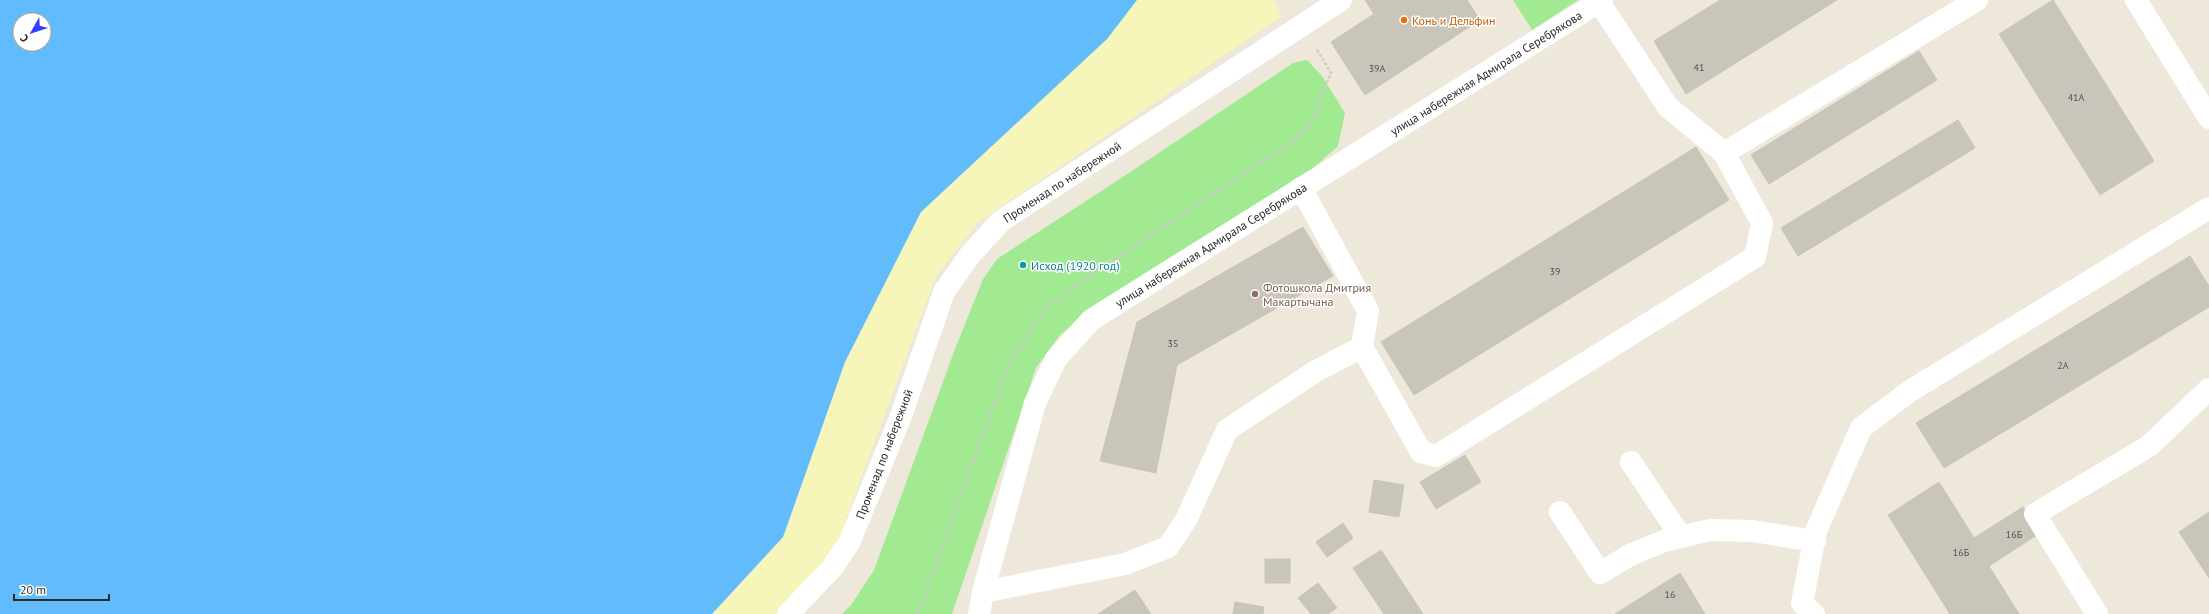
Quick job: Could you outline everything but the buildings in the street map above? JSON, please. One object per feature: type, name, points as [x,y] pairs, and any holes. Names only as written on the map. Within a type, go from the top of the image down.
[{"type":"street","name":"Променад по набережной","points":[[788,614],[832,568],[849,543],[901,416],[944,292],[970,255],[1002,221],[1341,0]]},
{"type":"street","points":[[1724,153],[1977,0]]},
{"type":"street","points":[[2136,0],[2209,118]]},
{"type":"street","points":[[1301,188],[1368,311],[1362,347],[1421,452],[1436,456],[1755,257],[1762,223],[1724,153],[1668,107],[1600,1]]},
{"type":"street","name":"улица набережная Адмирала Серебрякова","points":[[979,614],[983,592],[1035,403],[1056,359],[1091,320],[1600,1]]},
{"type":"street","points":[[1814,614],[1802,603],[1814,540],[1841,472],[1861,428],[1910,391],[2209,208]]},
{"type":"street","points":[[983,592],[1125,564],[1168,547],[1186,520],[1227,430],[1316,371],[1362,347]]},
{"type":"street","points":[[2097,614],[2035,514],[2149,446],[2209,389]]},
{"type":"street","points":[[1631,462],[1682,537]]},
{"type":"street","points":[[1560,512],[1600,573],[1632,554],[1664,541],[1710,530],[1753,530],[1814,540]]},
{"type":"green space","points":[[1513,0],[1578,0],[1532,30]]},
{"type":"green space","points":[[1307,60],[1322,76],[1345,113],[1338,146],[1310,171],[1093,307],[1060,335],[1036,368],[952,614],[842,614],[851,605],[874,570],[955,349],[983,279],[997,259],[1293,63]]},
{"type":"sand","points":[[1137,0],[1273,0],[1282,16],[978,222],[936,276],[828,567],[783,614],[712,614],[784,537],[845,362],[921,212],[1107,39]]},
{"type":"water","points":[[0,0],[1137,0],[1107,39],[921,212],[845,362],[783,537],[712,614],[0,614]]},
{"type":"place","name":"Конь и Дельфин","points":[[1404,20]]},
{"type":"place","name":"Исход (1920 год)","points":[[1023,265]]},
{"type":"place","name":"Фотошкола Дмитрия Макартычана","points":[[1255,294]]}]
